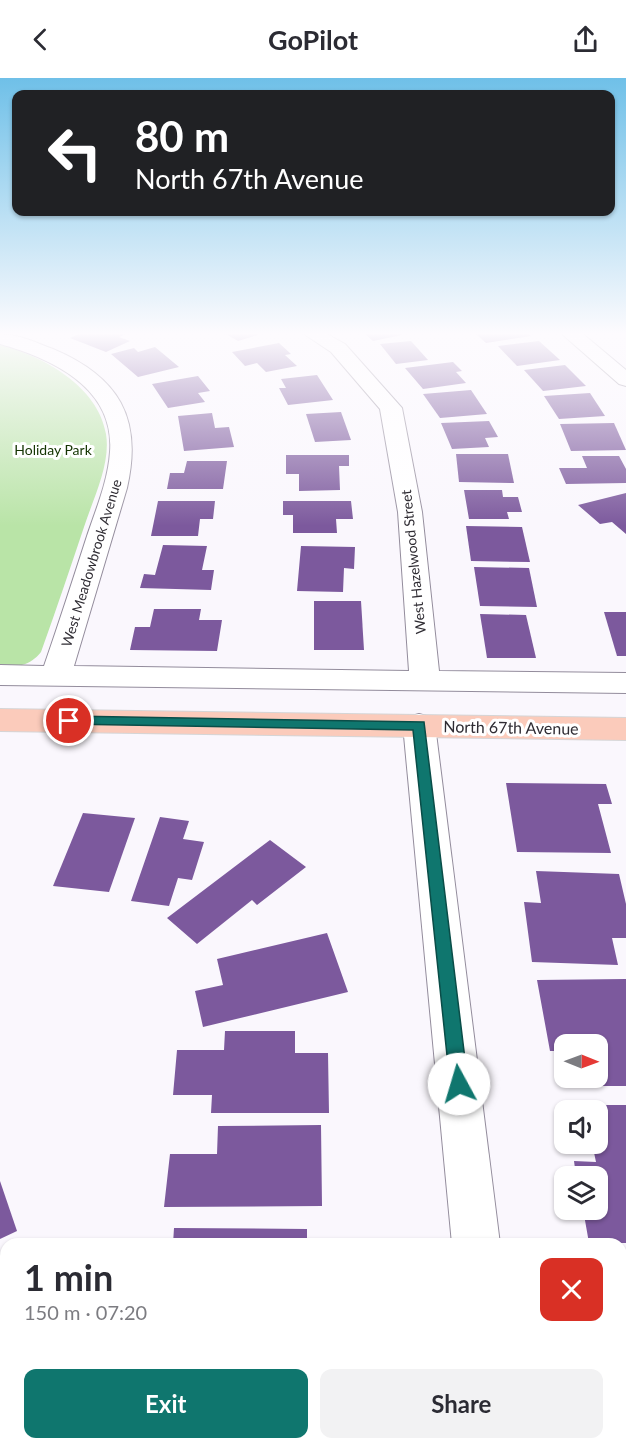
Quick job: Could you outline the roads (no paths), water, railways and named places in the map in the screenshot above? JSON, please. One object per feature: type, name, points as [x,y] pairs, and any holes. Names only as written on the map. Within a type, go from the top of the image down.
[{"type":"main road","name":"North 67th Avenue","points":[[0,720],[626,729]]},
{"type":"street","name":"West Meadowbrook Avenue","points":[[56,676],[121,463],[120,427],[107,398]]},
{"type":"street","name":"West Hazelwood Street","points":[[382,398],[391,408],[410,512],[425,681]]},
{"type":"street","points":[[0,675],[626,683]]},
{"type":"street","points":[[419,725],[475,1238]]},
{"type":"park label","name":"Holiday Park","points":[[53,449]]}]
